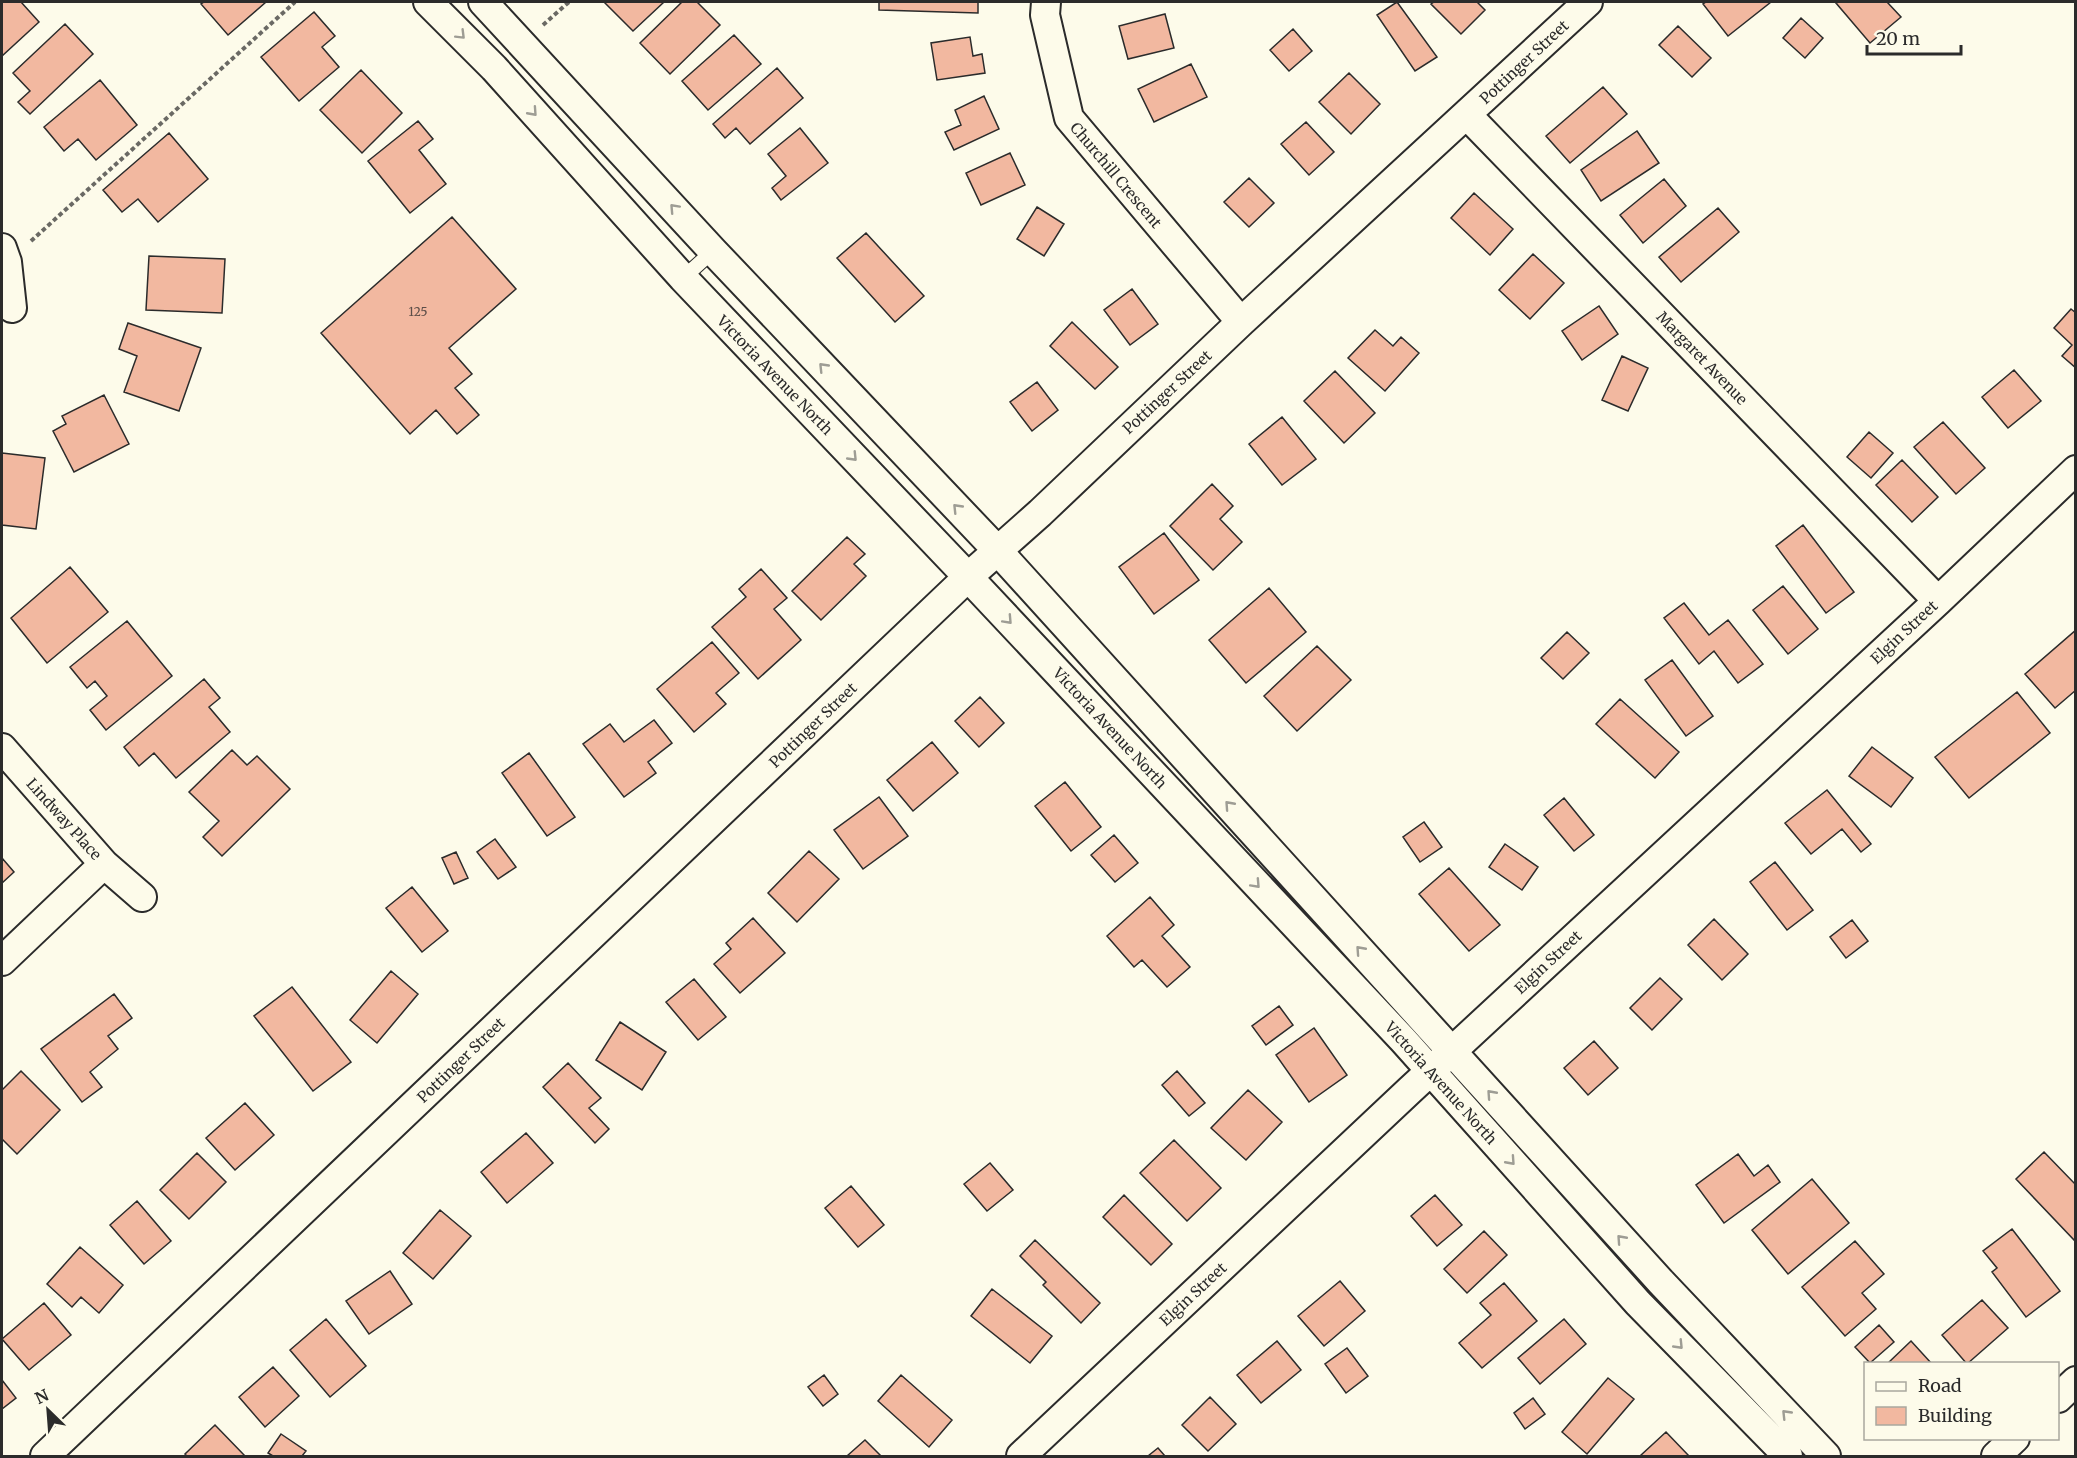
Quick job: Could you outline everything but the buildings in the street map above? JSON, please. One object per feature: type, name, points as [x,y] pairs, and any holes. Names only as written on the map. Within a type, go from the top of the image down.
[{"type":"street","name":"Victoria Avenue North","points":[[428,2],[494,68],[682,278],[968,577],[1430,1071],[1638,1303],[1788,1456]]},
{"type":"street","name":"Victoria Avenue North","points":[[483,2],[713,251],[997,550],[1660,1282],[1826,1456]]},
{"type":"street","name":"Churchill Crescent","points":[[1046,2],[1045,15],[1069,118],[1241,322]]},
{"type":"street","name":"Pottinger Street","points":[[45,1456],[968,577],[1588,2]]},
{"type":"street","name":"Margaret Avenue","points":[[1467,115],[1938,601]]},
{"type":"street","points":[[4,255],[12,308]]},
{"type":"street","name":"Elgin Street","points":[[1021,1456],[1430,1071],[1938,601],[2076,470]]},
{"type":"street","name":"Lindway Place","points":[[2,748],[104,864],[2,961]]},
{"type":"street","points":[[104,864],[142,897]]},
{"type":"street","points":[[1638,1303],[1660,1282]]},
{"type":"street","points":[[2059,1397],[2076,1381]]},
{"type":"street","points":[[1996,1456],[2013,1440]]},
{"type":"lane","points":[[682,278],[713,251]]},
{"type":"path","points":[[4,255],[295,2]]}]
